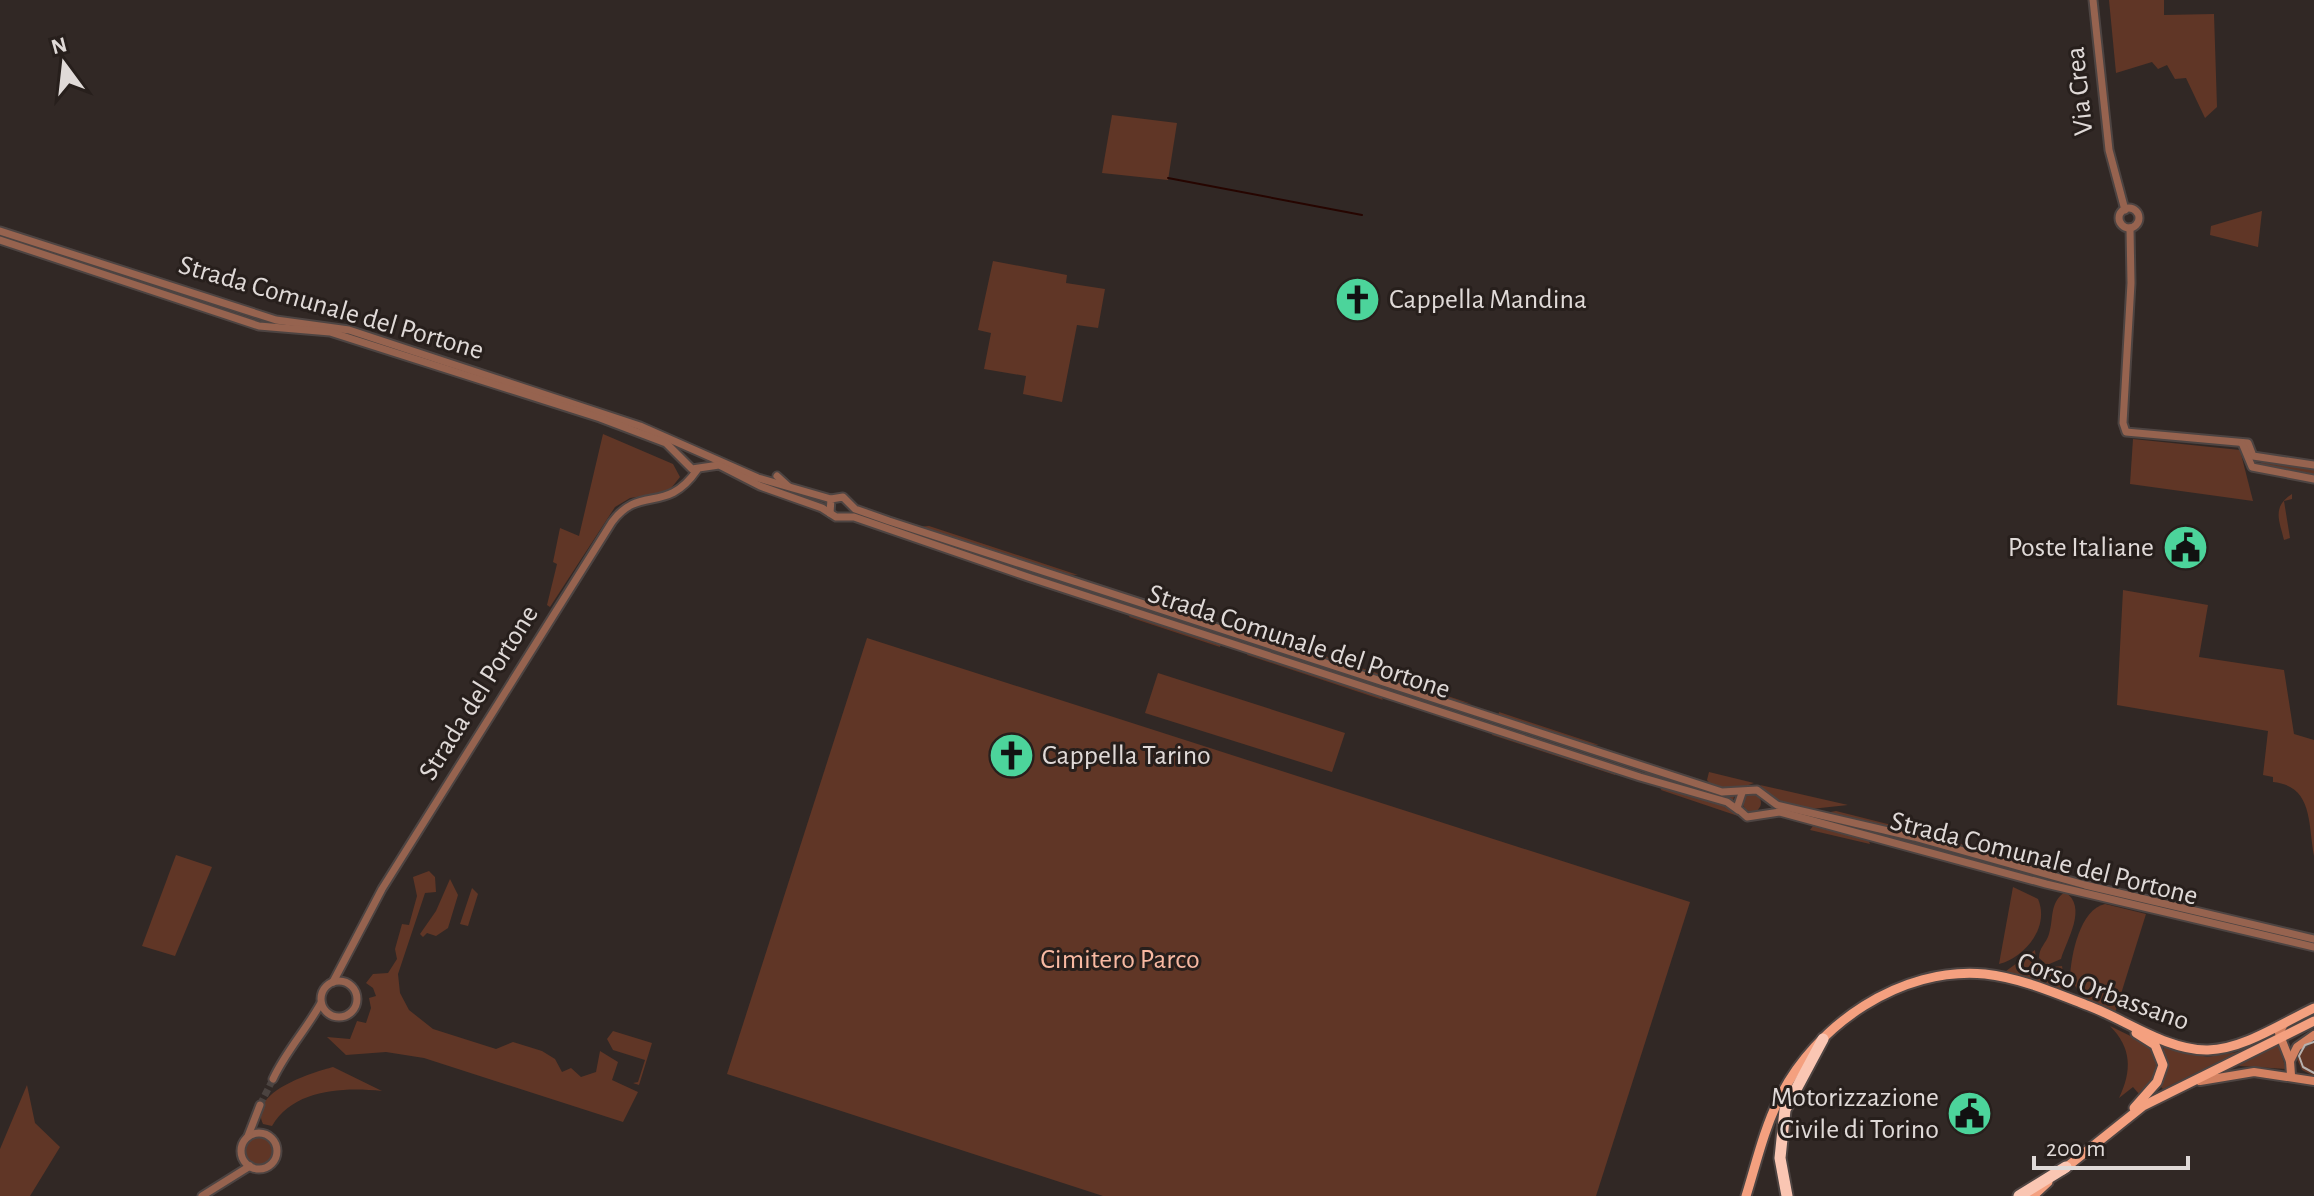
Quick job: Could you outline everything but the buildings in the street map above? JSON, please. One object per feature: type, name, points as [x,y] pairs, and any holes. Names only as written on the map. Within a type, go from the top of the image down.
[{"type":"highway","points":[[1787,1196],[1780,1158],[1785,1110],[1823,1039]]},
{"type":"highway","points":[[2019,1196],[2066,1167]]},
{"type":"main road","name":"Corso Orbassano","points":[[1746,1196],[1779,1098],[1803,1061],[1854,1013],[1901,988],[1950,975],[2000,976],[2058,995],[2177,1044],[2202,1050],[2231,1046],[2314,1008]]},
{"type":"main road","points":[[2058,995],[2143,1036],[2160,1051],[2163,1065],[2157,1082],[2127,1117]]},
{"type":"main road","points":[[2288,1021],[2279,1031],[2290,1061],[2291,1075]]},
{"type":"main road","name":"Corso Orbassano","points":[[2033,1196],[2127,1117],[2180,1086],[2314,1021]]},
{"type":"main road","points":[[2290,1061],[2297,1047],[2314,1035]]},
{"type":"main road","points":[[2180,1086],[2243,1072],[2291,1075],[2314,1081]]},
{"type":"street","name":"Via Crea","points":[[2093,0],[2105,125],[2126,209]]},
{"type":"street","points":[[2130,228],[2120,223],[2126,209],[2138,218],[2130,228],[2132,252],[2124,429],[2130,435],[2251,444],[2253,456],[2314,465]]},
{"type":"street","name":"Strada Comunale del Portone","points":[[0,231],[276,320],[349,330],[613,416],[793,490],[831,499],[843,497],[850,505],[889,521],[1632,764],[1722,792],[1742,793]]},
{"type":"street","name":"Strada Comunale del Portone","points":[[0,240],[259,326],[324,331],[360,341],[652,437],[686,462],[700,468],[724,467],[760,486],[838,518],[845,516],[1630,774],[1727,802],[1738,810]]},
{"type":"street","points":[[2242,443],[2252,467],[2314,479]]},
{"type":"street","points":[[687,484],[686,462],[693,449]]},
{"type":"street","points":[[687,484],[700,468],[705,453]]},
{"type":"street","points":[[777,476],[793,490]]},
{"type":"street","name":"Strada del Portone","points":[[333,982],[382,889],[612,522],[628,506],[672,496],[687,484]]},
{"type":"street","points":[[830,513],[831,499]]},
{"type":"street","points":[[845,516],[850,505]]},
{"type":"street","points":[[1757,790],[1765,799],[1763,812],[1751,818],[1738,810],[1737,803],[1742,793],[1757,790]]},
{"type":"street","name":"Strada Comunale del Portone","points":[[1765,799],[2087,886],[2314,939]]},
{"type":"street","name":"Strada Comunale del Portone","points":[[1763,812],[1780,812],[2046,884],[2314,947]]},
{"type":"street","points":[[310,1023],[350,1014],[356,1004],[356,993],[346,982],[342,964]]},
{"type":"street","points":[[273,1079],[287,1051],[310,1023],[321,1003],[323,989],[333,982],[346,982]]},
{"type":"street","points":[[321,1003],[333,1016]]},
{"type":"street","points":[[202,1196],[224,1179],[250,1166],[264,1168],[273,1162],[277,1147],[268,1135],[259,1109],[242,1154],[224,1179]]},
{"type":"street","points":[[248,1137],[259,1133],[268,1135]]},
{"type":"street","points":[[242,1154],[250,1166]]},
{"type":"green space","points":[[2109,0],[2164,0],[2164,15],[2214,14],[2217,107],[2205,118],[2186,78],[2175,79],[2167,65],[2158,69],[2152,62],[2116,73]]},
{"type":"green space","points":[[1112,115],[1177,123],[1168,180],[1102,173]]},
{"type":"green space","points":[[2262,211],[2258,247],[2210,235],[2211,226]]},
{"type":"green space","points":[[993,261],[1067,275],[1066,283],[1105,289],[1098,328],[1077,325],[1062,402],[1023,394],[1026,376],[984,369],[991,333],[978,330]]},
{"type":"green space","points":[[603,434],[673,464],[680,477],[668,492],[630,498],[615,507],[550,607],[547,605],[557,564],[553,562],[560,528],[579,536]]},
{"type":"green space","points":[[2133,439],[2240,450],[2253,501],[2130,484]]},
{"type":"green space","points":[[2263,460],[2314,469],[2314,477],[2259,466]]},
{"type":"green space","points":[[2292,494],[2292,499],[2284,501],[2290,538],[2284,540],[2279,510],[2285,499]]},
{"type":"green space","points":[[929,526],[1078,575],[1060,574],[916,527]]},
{"type":"green space","points":[[2123,590],[2208,605],[2199,657],[2284,670],[2294,734],[2314,740],[2314,856],[2309,819],[2302,798],[2286,785],[2273,782],[2273,777],[2263,775],[2268,731],[2117,705]]},
{"type":"green space","points":[[1129,617],[1221,643],[1220,647]]},
{"type":"green space","points":[[1254,633],[1472,704],[1434,696],[1252,637]]},
{"type":"green space","name":"Cimitero Parco","points":[[867,638],[1690,902],[1596,1196],[1103,1196],[727,1074]]},
{"type":"green space","points":[[1250,642],[1446,706],[1424,703],[1253,647]]},
{"type":"green space","points":[[1248,652],[1379,694],[1383,700],[1247,655]]},
{"type":"green space","points":[[1158,673],[1345,733],[1332,772],[1145,713]]},
{"type":"green space","points":[[1499,712],[1599,745],[1583,744],[1498,717]]},
{"type":"green space","points":[[1493,731],[1616,771],[1615,775],[1492,735]]},
{"type":"green space","points":[[1643,770],[1734,796],[1733,801],[1647,775]]},
{"type":"green space","points":[[1709,772],[1754,783],[1738,789],[1712,786],[1707,780]]},
{"type":"green space","points":[[1760,785],[1848,805],[1811,809],[1777,802]]},
{"type":"green space","points":[[1662,786],[1727,805],[1738,816],[1661,790]]},
{"type":"green space","points":[[1752,794],[1761,803],[1752,812],[1743,803]]},
{"type":"green space","points":[[1788,811],[1922,842],[2049,877],[2048,881],[1810,820]]},
{"type":"green space","points":[[1836,811],[1947,839],[2011,861],[1825,813]]},
{"type":"green space","points":[[1813,826],[1868,839],[1870,844],[1810,830]]},
{"type":"green space","points":[[176,855],[212,867],[175,956],[142,946]]},
{"type":"green space","points":[[429,871],[435,877],[436,892],[425,893],[398,974],[400,993],[409,1010],[433,1029],[496,1049],[513,1042],[542,1051],[555,1059],[562,1072],[571,1068],[581,1077],[596,1072],[600,1051],[618,1062],[612,1080],[638,1092],[623,1122],[424,1058],[386,1052],[346,1055],[327,1037],[350,1039],[357,1021],[366,1023],[371,1008],[369,998],[376,996],[373,988],[366,983],[373,974],[388,973],[397,959],[395,949],[402,924],[409,925],[417,896],[413,877]]},
{"type":"green space","points":[[450,879],[458,895],[448,928],[436,936],[427,933],[423,937],[420,934],[436,911]]},
{"type":"green space","points":[[2013,887],[2038,899],[2041,920],[2026,948],[1999,964]]},
{"type":"green space","points":[[472,888],[478,894],[468,926],[460,924]]},
{"type":"green space","points":[[2065,892],[2075,906],[2074,924],[2061,959],[2047,965],[2039,954],[2049,934],[2056,901]]},
{"type":"green space","points":[[2105,904],[2146,914],[2115,1013],[2081,996],[2070,977],[2072,957],[2083,923],[2089,914]]},
{"type":"green space","points":[[2035,950],[2036,961],[2044,968],[2062,966],[2066,993],[2006,971]]},
{"type":"green space","points":[[2110,1026],[2155,1048],[2155,1074],[2139,1094],[2133,1087],[2119,1098],[2128,1060],[2123,1043]]},
{"type":"green space","points":[[613,1031],[652,1043],[639,1085],[633,1083],[638,1082],[645,1060],[613,1050],[607,1039]]},
{"type":"green space","points":[[2314,1038],[2314,1076],[2302,1070],[2296,1057],[2299,1050]]},
{"type":"green space","points":[[2278,1044],[2286,1069],[2239,1065]]},
{"type":"green space","points":[[2164,1046],[2207,1057],[2238,1052],[2163,1089],[2159,1085]]},
{"type":"green space","points":[[333,1067],[382,1091],[321,1093],[293,1104],[272,1126],[263,1124],[261,1113],[273,1093],[297,1079]]},
{"type":"green space","points":[[27,1085],[35,1123],[60,1147],[30,1196],[0,1196],[0,1149]]},
{"type":"green space","points":[[259,1133],[272,1138],[277,1151],[272,1164],[259,1169],[246,1164],[241,1151],[246,1138]]},
{"type":"waterway","points":[[1168,178],[1362,215]]},
{"type":"tunnel","points":[[260,1105],[273,1079]]},
{"type":"tram line","points":[[2314,1042],[2305,1045],[2299,1056],[2303,1067],[2314,1073]]},
{"type":"place","name":"Cappella Mandina","points":[[1358,300]]},
{"type":"place","name":"Poste Italiane","points":[[2185,548]]},
{"type":"place","name":"Cappella Tarino","points":[[1011,756]]},
{"type":"place","name":"Motorizzazione Civile di Torino","points":[[1970,1114]]}]
